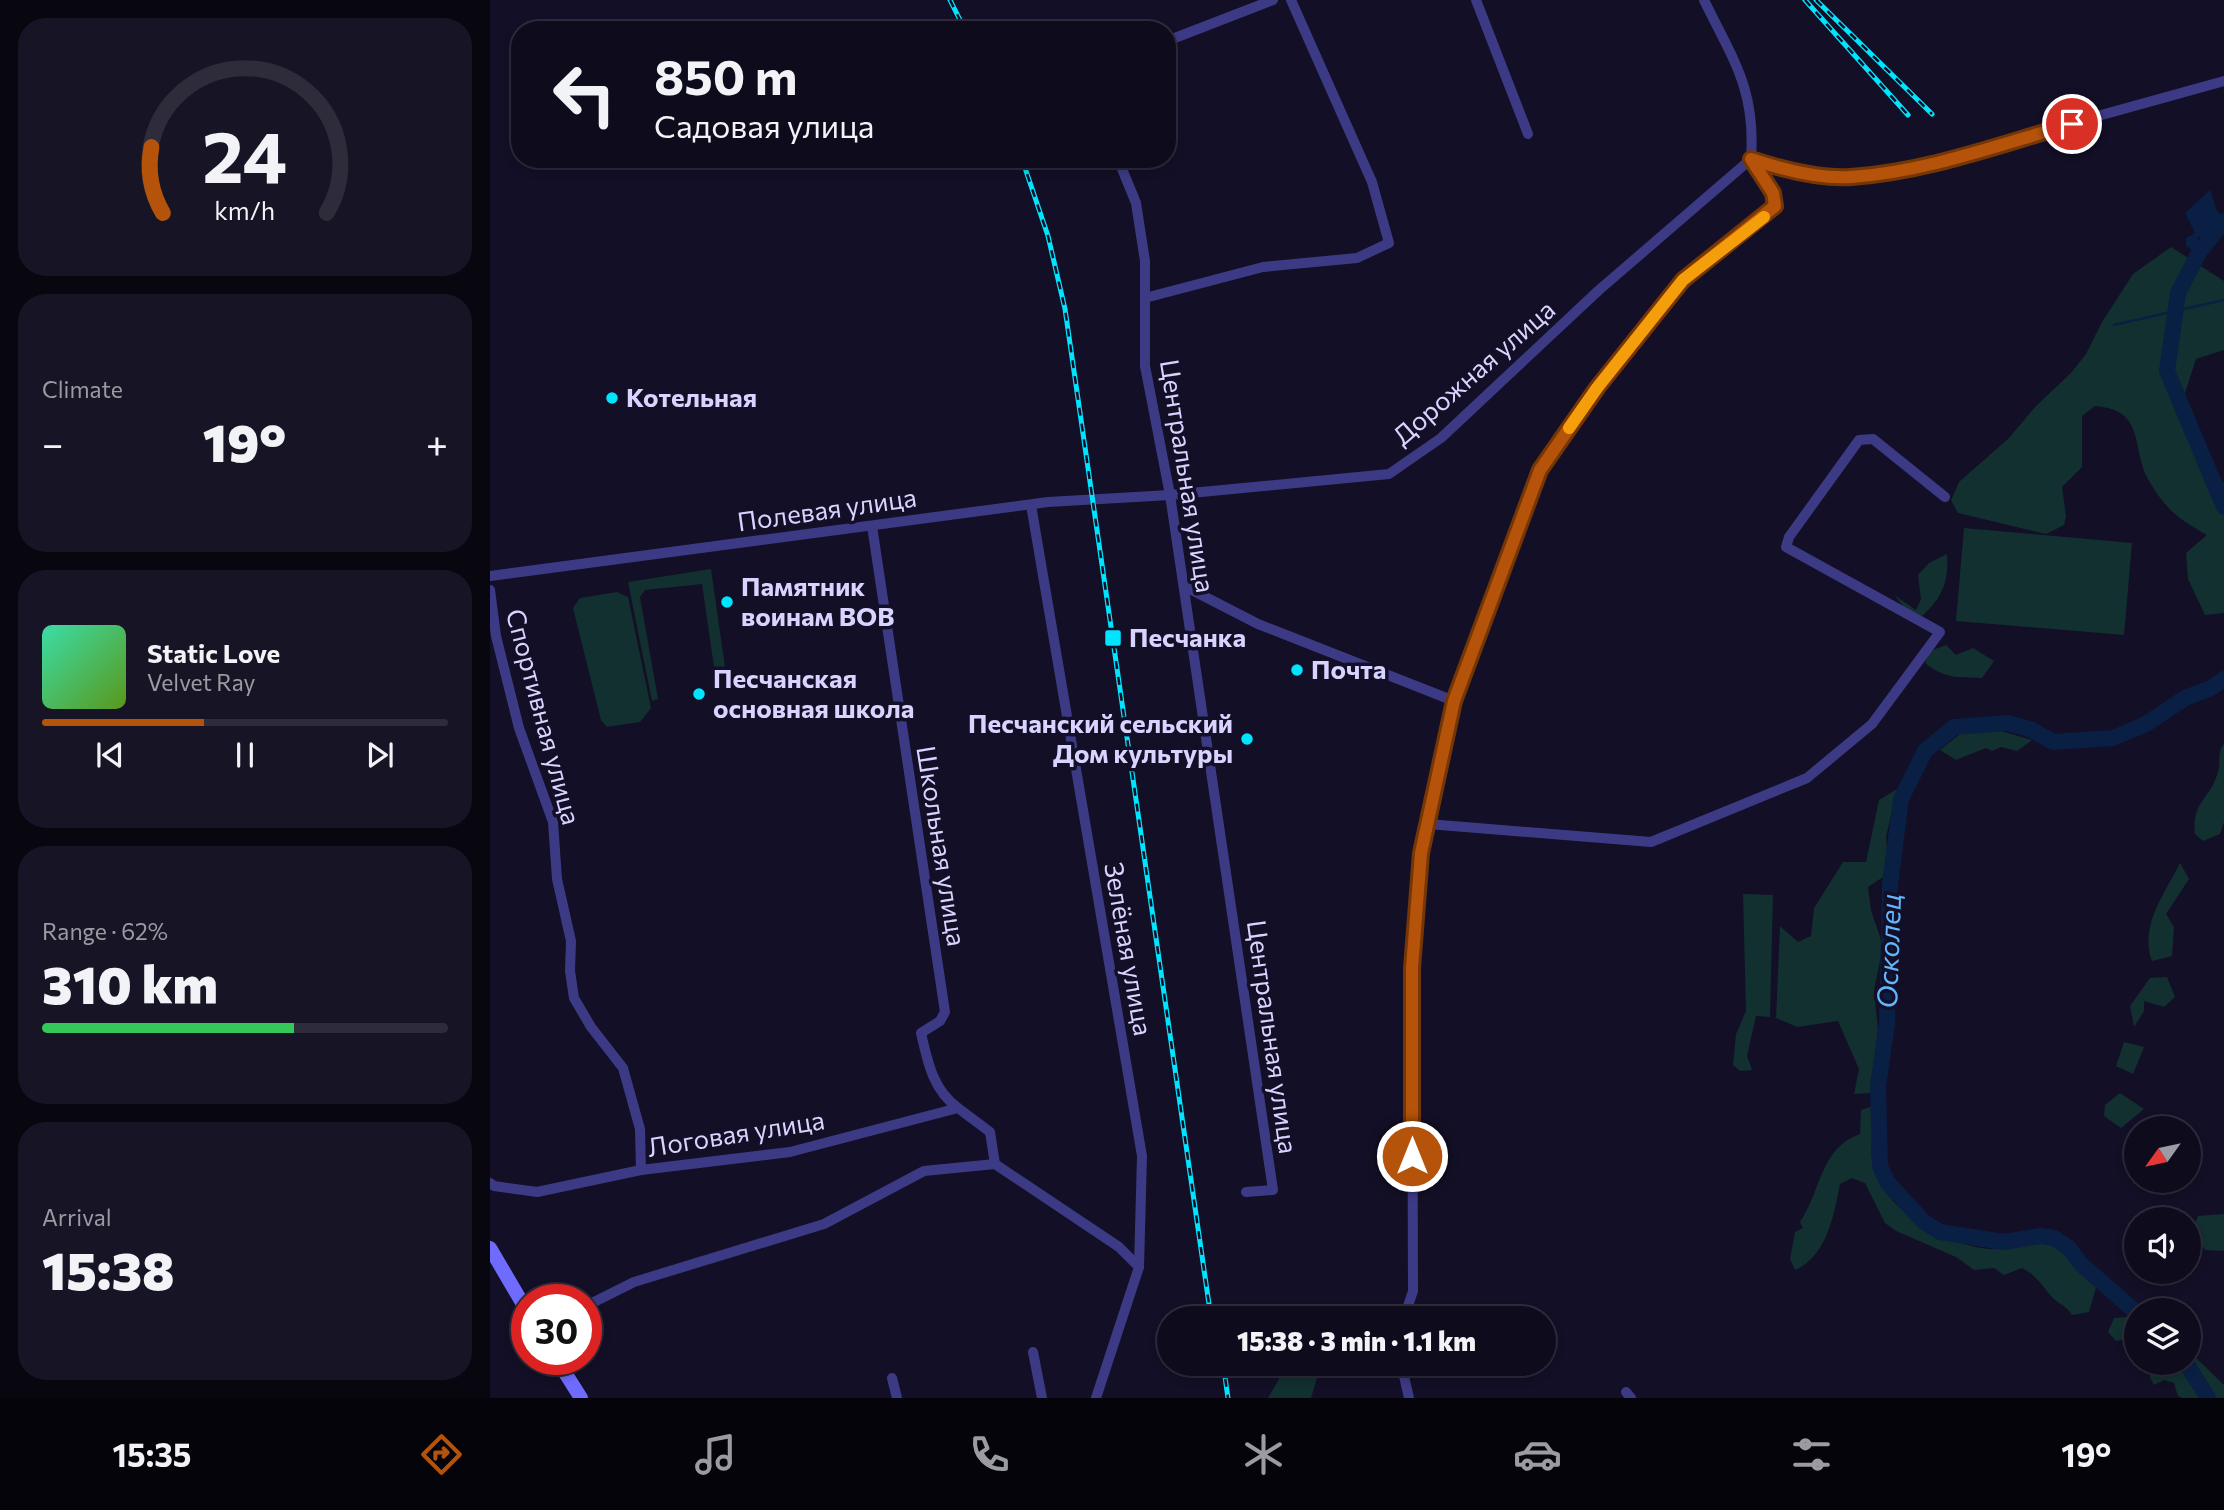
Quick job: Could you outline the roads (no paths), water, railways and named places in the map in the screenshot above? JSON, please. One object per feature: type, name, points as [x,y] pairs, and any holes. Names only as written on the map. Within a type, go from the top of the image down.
[{"type":"street","points":[[1176,38],[1273,0]]},
{"type":"street","points":[[1145,298],[1264,267],[1357,258],[1389,243],[1372,182],[1291,0]]},
{"type":"street","points":[[1476,0],[1528,134]]},
{"type":"street","points":[[1408,1306],[1413,1291],[1412,968],[1421,853],[1454,701],[1540,470],[1597,388],[1683,280],[1775,206],[1773,193],[1751,159],[1753,127],[1747,86],[1704,0]]},
{"type":"street","points":[[1751,159],[1782,170],[1850,177],[1914,167],[2224,81]]},
{"type":"street","name":"Дорожная улица","points":[[1170,495],[1389,474],[1441,438],[1599,290],[1751,159]]},
{"type":"street","name":"Центральная улица","points":[[1122,168],[1136,203],[1145,261],[1146,366],[1170,495],[1273,1190],[1246,1192]]},
{"type":"street","points":[[1428,824],[1651,842],[1807,778],[1872,724],[1940,632],[1786,547],[1789,537],[1859,440],[1873,439],[1945,497]]},
{"type":"street","name":"Полевая улица","points":[[490,576],[1031,505],[1170,495]]},
{"type":"street","name":"Зелёная улица","points":[[1031,505],[1142,1156],[1139,1267],[1096,1398]]},
{"type":"street","name":"Школьная улица","points":[[872,526],[945,1012],[940,1021],[921,1033],[929,1067],[942,1096],[958,1108]]},
{"type":"street","points":[[1184,586],[1258,624],[1454,701]]},
{"type":"street","name":"Спортивная улица","points":[[490,590],[496,636],[519,727],[553,822],[557,879],[571,941],[575,998],[591,1027],[623,1068],[640,1129],[641,1170]]},
{"type":"street","points":[[958,1108],[990,1132],[995,1164]]},
{"type":"street","name":"Логовая улица","points":[[490,1183],[494,1186],[537,1192],[641,1170],[790,1152],[958,1108]]},
{"type":"street","points":[[602,1298],[634,1282],[824,1224],[924,1171],[995,1164],[1119,1247],[1139,1267]]},
{"type":"street","points":[[1119,1247],[1139,1245]]},
{"type":"street","points":[[490,1248],[511,1284]]},
{"type":"street","points":[[1033,1352],[1042,1398]]},
{"type":"street","points":[[567,1375],[582,1398]]},
{"type":"street","points":[[1404,1376],[1409,1398]]},
{"type":"street","points":[[892,1378],[897,1398]]},
{"type":"water","points":[[2210,190],[2217,211],[2224,217],[2224,227],[2209,239],[2197,237],[2198,241],[2192,250],[2186,246],[2186,238],[2195,233],[2185,213]]},
{"type":"waterway","name":"Осколец","points":[[2224,221],[2200,251],[2178,293],[2167,371],[2224,507]]},
{"type":"waterway","points":[[2114,325],[2224,300]]},
{"type":"waterway","name":"Осколец","points":[[2124,1302],[2081,1264],[2069,1248],[2054,1238],[2041,1236],[2003,1242],[1940,1232],[1924,1222],[1888,1183],[1880,1166],[1878,1086],[1887,1024],[1890,884],[1901,799],[1925,751],[1954,727],[2007,723],[2030,729],[2053,742],[2113,738],[2146,724],[2185,698],[2211,688],[2224,679]]},
{"type":"waterway","name":"Осколец","points":[[2194,1375],[2208,1398]]},
{"type":"railway","points":[[950,0],[960,21]]},
{"type":"railway","points":[[1805,0],[1908,115]]},
{"type":"railway","points":[[1816,0],[1932,114]]},
{"type":"railway","points":[[1025,168],[1048,236],[1065,309],[1209,1306]]},
{"type":"railway","points":[[1225,1376],[1228,1398]]},
{"type":"place","name":"Котельная","points":[[612,398]]},
{"type":"place","name":"Памятник воинам ВОВ","points":[[727,602]]},
{"type":"place","name":"Песчанка","points":[[1113,638]]},
{"type":"place","name":"Почта","points":[[1297,670]]},
{"type":"place","name":"Песчанская основная школа","points":[[699,694]]},
{"type":"place","name":"Песчанский сельский Дом культуры","points":[[1247,739]]}]
